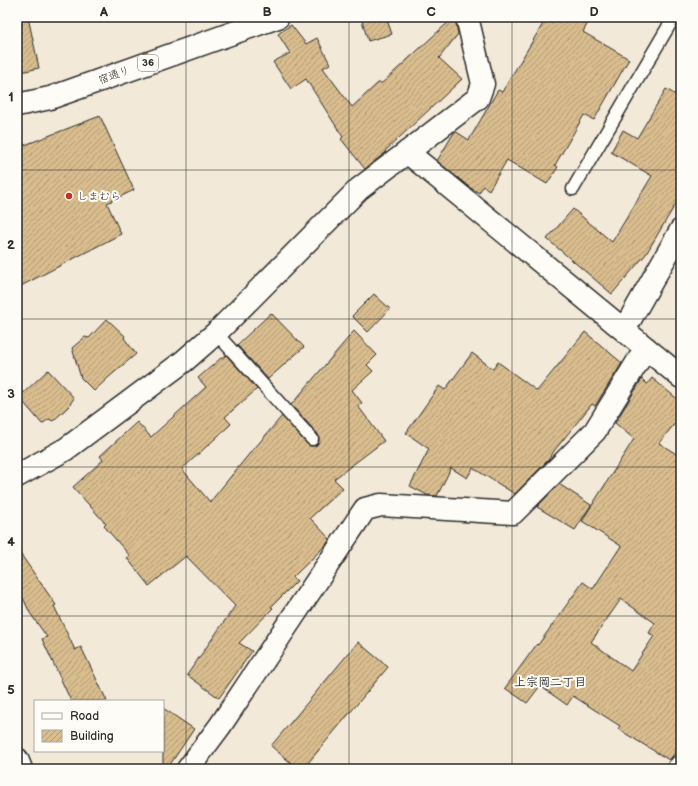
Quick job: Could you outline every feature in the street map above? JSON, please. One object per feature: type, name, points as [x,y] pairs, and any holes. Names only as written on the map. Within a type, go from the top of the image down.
[{"type":"street","name":"宿通り","points":[[17,105],[50,98],[278,17]]},
{"type":"street","points":[[17,476],[66,449],[184,361],[216,333],[359,189],[478,98],[482,84],[467,17]]},
{"type":"street","points":[[407,152],[681,377]]},
{"type":"street","points":[[624,330],[681,230]]},
{"type":"street","points":[[188,769],[220,726],[365,509],[381,505],[513,513],[595,431],[646,348]]},
{"type":"street","points":[[17,759],[21,769]]},
{"type":"street","points":[[678,769],[681,766]]},
{"type":"lane","points":[[573,189],[674,17]]},
{"type":"lane","points":[[216,333],[312,439]]},
{"type":"building","points":[[17,17],[28,17],[39,68],[17,73]]},
{"type":"building","points":[[361,17],[386,17],[392,34],[368,41]]},
{"type":"building","points":[[454,17],[458,34],[439,58],[462,79],[385,151],[386,152],[365,169],[341,139],[343,137],[306,79],[291,89],[273,62],[290,53],[278,34],[291,25],[306,44],[317,38],[330,64],[323,68],[352,107],[378,83],[382,83]]},
{"type":"building","points":[[547,17],[591,17],[583,32],[629,59],[594,120],[584,115],[555,165],[558,167],[547,184],[507,160],[489,190],[483,186],[479,193],[469,187],[437,161],[455,131],[469,140],[498,90],[502,92]]},
{"type":"building","points":[[666,89],[681,98],[681,195],[646,254],[612,294],[547,239],[573,209],[612,242],[652,176],[611,152],[623,130],[637,138]]},
{"type":"building","name":"しまむら","points":[[100,116],[134,190],[107,203],[121,234],[17,288],[17,148]]},
{"type":"building","points":[[374,294],[390,309],[368,332],[352,316]]},
{"type":"building","points":[[271,313],[304,347],[268,379],[237,345]]},
{"type":"building","points":[[107,319],[125,336],[124,338],[136,354],[94,391],[81,378],[72,348],[85,337],[89,338]]},
{"type":"building","points":[[354,331],[377,355],[367,365],[373,371],[352,390],[362,403],[358,406],[384,441],[334,479],[343,488],[310,518],[330,539],[326,545],[293,577],[297,581],[271,607],[273,608],[239,643],[252,651],[219,698],[187,675],[235,606],[186,556],[149,586],[127,558],[130,556],[104,526],[106,524],[73,487],[103,460],[100,456],[137,422],[151,437],[206,387],[198,378],[226,355],[257,389],[225,417],[231,424],[182,469],[210,502],[282,416],[307,444],[310,446],[317,445],[319,441],[318,434],[291,405]]},
{"type":"building","points":[[585,332],[622,363],[595,406],[592,404],[549,459],[515,494],[473,468],[467,478],[451,468],[437,496],[427,495],[410,486],[429,449],[406,433],[439,386],[445,390],[472,353],[493,369],[498,362],[537,391]]},
{"type":"building","points":[[48,370],[74,398],[68,407],[53,421],[49,419],[42,424],[19,397]]},
{"type":"building","points":[[652,378],[681,402],[681,416],[659,443],[681,457],[681,743],[669,760],[618,729],[620,726],[573,696],[567,705],[540,686],[527,703],[505,688],[583,582],[593,589],[621,546],[582,521],[634,439],[615,423],[642,379],[647,384]],"holes":[[[621,599],[655,623],[649,633],[654,636],[631,671],[591,642]]]},
{"type":"building","points":[[559,484],[591,505],[575,530],[537,507]]},
{"type":"building","points":[[17,549],[56,605],[54,606],[75,650],[81,647],[107,700],[71,700],[42,639],[47,637],[30,613],[17,585]]},
{"type":"building","points":[[358,642],[388,667],[303,769],[298,769],[271,746]]},
{"type":"building","points":[[164,709],[194,729],[167,769],[163,769]]},
{"type":"place","name":"しまむら","points":[[69,196]]},
{"type":"district","name":"上宗岡二丁目","points":[[550,682]]}]
